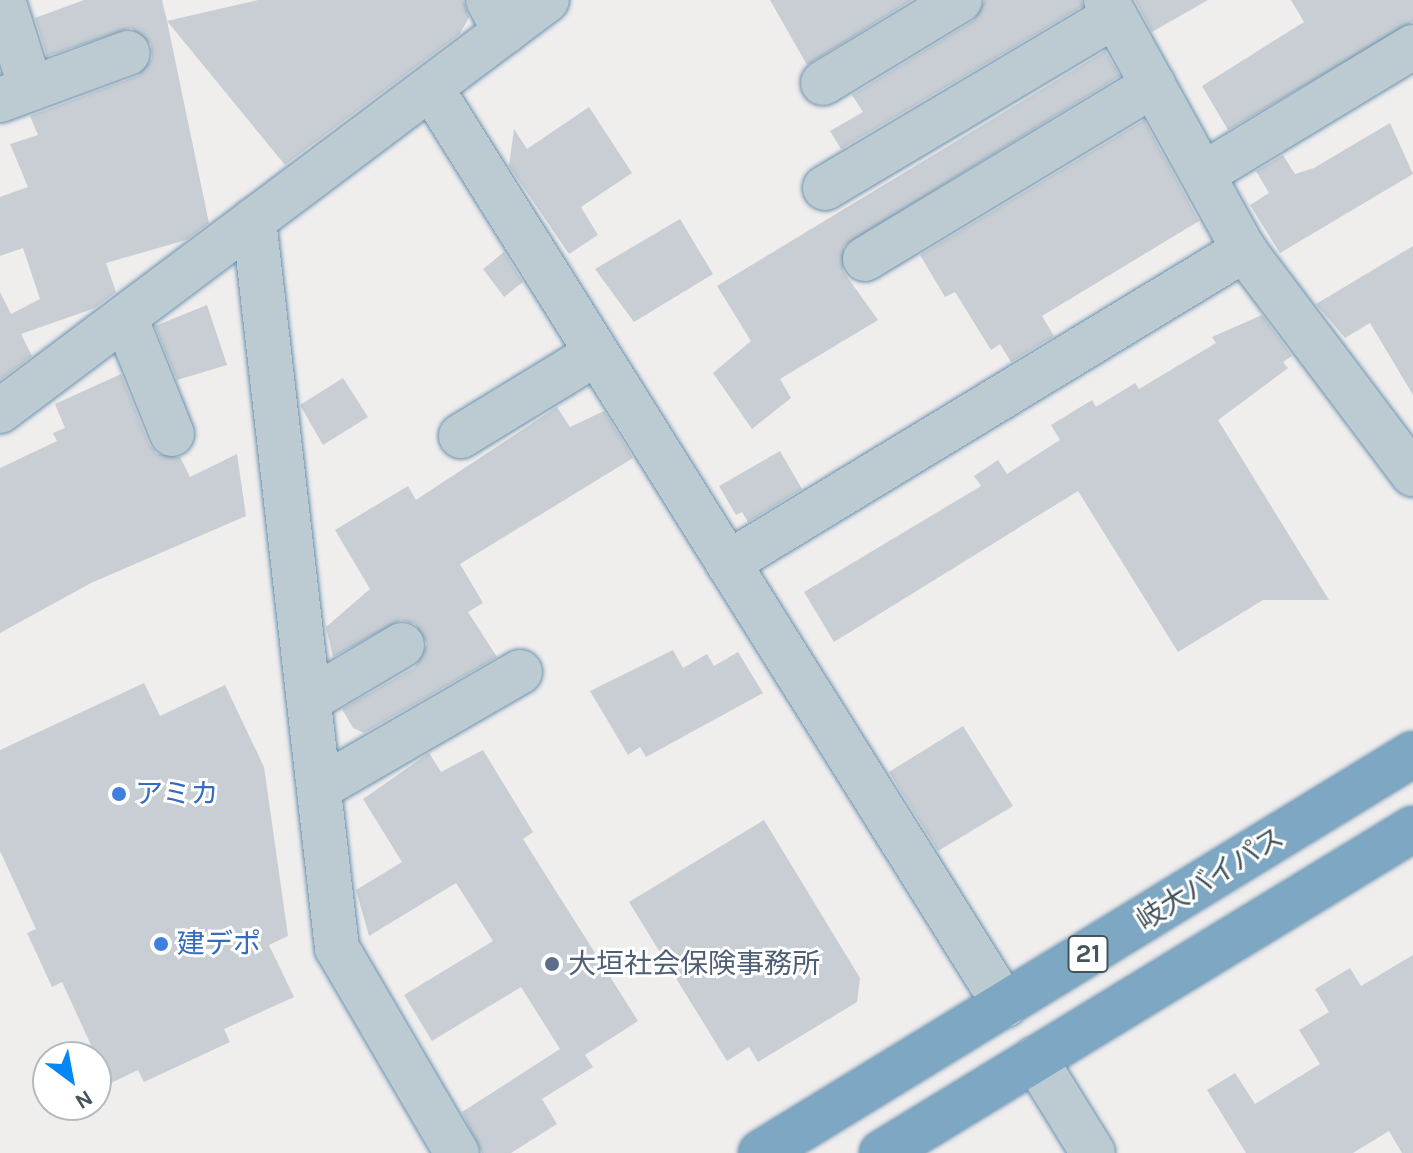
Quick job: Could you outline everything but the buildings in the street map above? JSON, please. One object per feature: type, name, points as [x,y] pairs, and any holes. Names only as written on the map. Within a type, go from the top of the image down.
[{"type":"highway","name":"岐大バイパス","points":[[761,1153],[1413,754]]},
{"type":"highway","name":"21","points":[[882,1153],[1413,829]]},
{"type":"street","points":[[3,0],[15,94],[128,53]]},
{"type":"street","points":[[0,411],[431,88],[497,16],[547,0]]},
{"type":"street","points":[[823,83],[960,0]]},
{"type":"street","points":[[825,188],[1110,8],[1244,250],[1413,474]]},
{"type":"street","points":[[1203,174],[1413,47]]},
{"type":"street","points":[[865,259],[1154,85]]},
{"type":"street","points":[[431,88],[1005,1005]]},
{"type":"street","points":[[254,220],[337,948],[457,1153]]},
{"type":"street","points":[[728,563],[1244,250]]},
{"type":"street","points":[[125,317],[172,434]]},
{"type":"street","points":[[461,436],[597,353]]},
{"type":"street","points":[[309,700],[402,645]]},
{"type":"street","points":[[319,788],[520,672]]},
{"type":"street","points":[[1035,1059],[1093,1153]]},
{"type":"place","name":"アミカ","points":[[119,794]]},
{"type":"place","name":"建デポ","points":[[161,944]]},
{"type":"place","name":"大垣社会保険事務所","points":[[552,964]]}]
